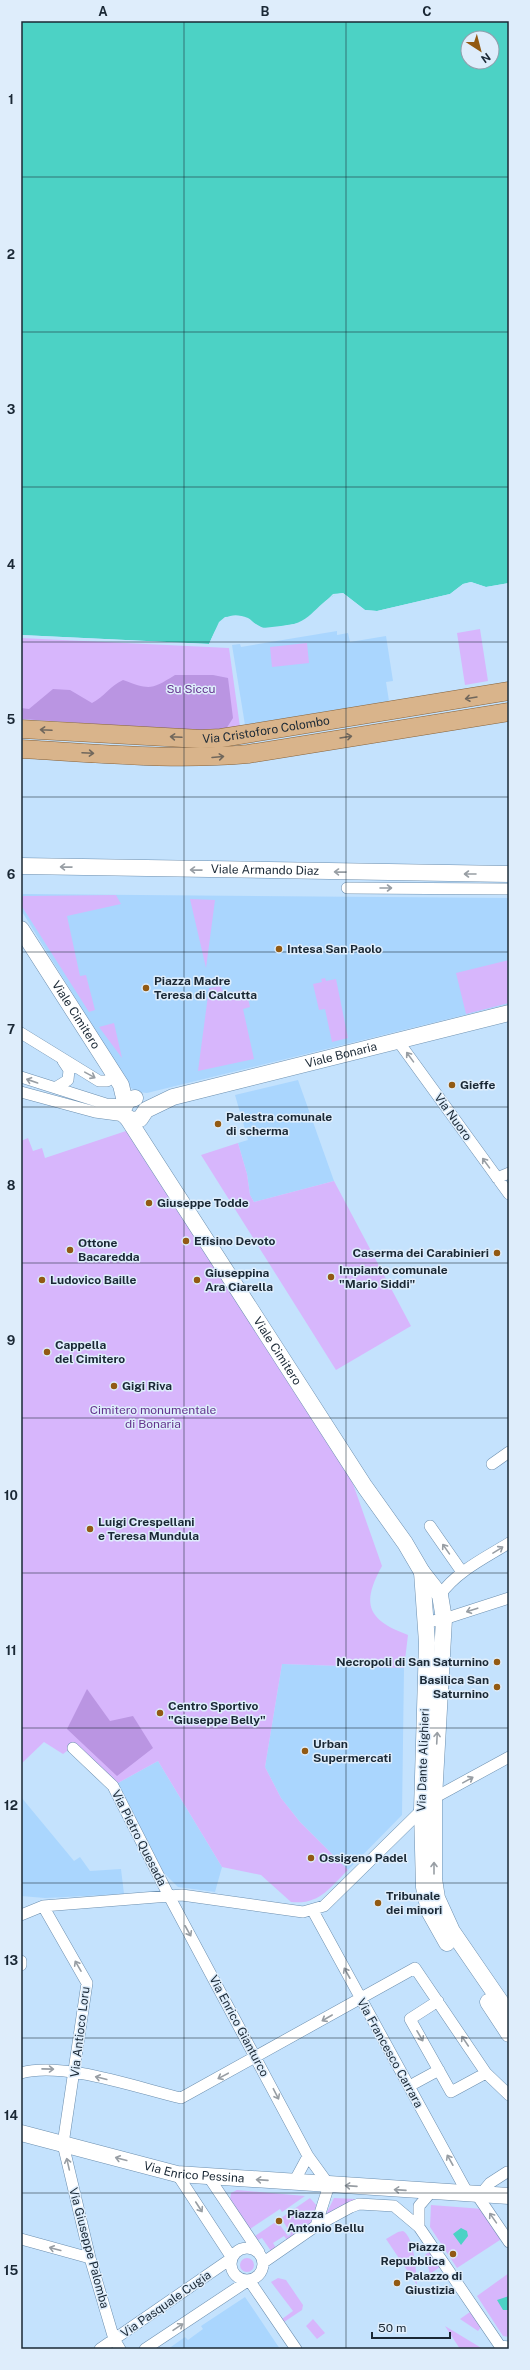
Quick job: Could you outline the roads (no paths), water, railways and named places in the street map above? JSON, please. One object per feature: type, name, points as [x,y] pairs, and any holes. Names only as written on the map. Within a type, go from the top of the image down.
[{"type":"main road","name":"Via Cristoforo Colombo","points":[[21,729],[200,739],[221,738],[509,691]]},
{"type":"main road","name":"Via Cristoforo Colombo","points":[[21,749],[169,758],[248,754],[509,712]]},
{"type":"main road","name":"Viale Armando Diaz","points":[[21,866],[509,874]]},
{"type":"main road","name":"Viale Cimitero","points":[[21,929],[118,1080],[133,1111],[365,1487],[405,1543],[422,1572]]},
{"type":"main road","name":"Viale Bonaria","points":[[133,1111],[173,1097],[509,1013]]},
{"type":"main road","name":"Via Dante Alighieri","points":[[422,1572],[440,1595],[444,1619],[434,1798],[434,1879],[441,1910],[452,1931],[509,2014]]},
{"type":"main road","name":"Via Dante Alighieri","points":[[422,1572],[426,1622],[422,1810],[424,1887],[429,1911],[441,1935],[509,2034]]},
{"type":"main road","name":"Via Enrico Pessina","points":[[21,2133],[177,2174],[431,2192]]},
{"type":"main road","points":[[431,2192],[509,2196]]},
{"type":"street","points":[[347,888],[509,889]]},
{"type":"street","points":[[21,1033],[63,1061],[102,1082],[118,1080]]},
{"type":"street","name":"Via Nuoro","points":[[398,1041],[509,1194]]},
{"type":"street","points":[[55,1088],[68,1080],[68,1070],[63,1061]]},
{"type":"street","points":[[21,1077],[133,1111]]},
{"type":"street","points":[[21,1092],[95,1112],[133,1111]]},
{"type":"street","points":[[497,1178],[509,1174]]},
{"type":"street","points":[[492,1464],[509,1452]]},
{"type":"street","points":[[430,1526],[462,1572]]},
{"type":"street","points":[[440,1595],[448,1584],[462,1572],[509,1543]]},
{"type":"street","points":[[426,1622],[444,1619],[509,1598]]},
{"type":"street","name":"Via Pietro Quesada","points":[[73,1748],[113,1786],[169,1896]]},
{"type":"street","points":[[21,1915],[43,1906],[182,1895],[303,1912],[313,1911],[324,1906],[434,1798],[509,1757]]},
{"type":"street","name":"Via Enrico Gianturco","points":[[169,1896],[257,2058],[308,2156],[329,2185]]},
{"type":"street","name":"Via Antioco Loru","points":[[43,1906],[87,1983],[75,2072],[63,2144]]},
{"type":"street","name":"Via Francesco Carrara","points":[[313,1911],[360,1998],[475,2195],[509,2242]]},
{"type":"street","points":[[21,1961],[23,1964],[21,1965]]},
{"type":"street","points":[[21,2073],[42,2069],[75,2072],[181,2098],[257,2058],[415,1968],[486,2073],[509,2095]]},
{"type":"street","points":[[438,2001],[410,2019],[451,2092],[486,2073]]},
{"type":"street","points":[[415,2083],[439,2070]]},
{"type":"street","name":"Via Giuseppe Palomba","points":[[63,2144],[90,2258],[114,2339],[120,2349]]},
{"type":"street","points":[[294,2182],[308,2156]]},
{"type":"street","points":[[475,2195],[490,2183],[508,2172]]},
{"type":"street","points":[[177,2174],[232,2258]]},
{"type":"street","points":[[208,2176],[262,2258],[260,2274],[249,2280],[239,2278],[234,2273],[231,2266],[232,2258],[241,2248],[248,2248],[262,2258]]},
{"type":"street","points":[[316,2226],[329,2185]]},
{"type":"street","points":[[419,2227],[419,2206],[422,2200],[431,2192]]},
{"type":"street","points":[[262,2258],[316,2226],[359,2204],[388,2204],[399,2208],[419,2227],[504,2347]]},
{"type":"street","points":[[21,2240],[90,2258]]},
{"type":"street","name":"Via Pasquale Cugia","points":[[100,2349],[232,2258]]},
{"type":"street","points":[[249,2280],[296,2349]]},
{"type":"street","name":"Via Pasquale Cugia","points":[[145,2349],[249,2280]]},
{"type":"place","name":"Intesa San Paolo","points":[[279,949]]},
{"type":"place","name":"Piazza Madre Teresa di Calcutta","points":[[146,988]]},
{"type":"place","name":"Gieffe","points":[[452,1085]]},
{"type":"place","name":"Palestra comunale di scherma","points":[[218,1124]]},
{"type":"place","name":"Giuseppe Todde","points":[[149,1203]]},
{"type":"place","name":"Efisino Devoto","points":[[186,1241]]},
{"type":"place","name":"Ottone Bacaredda","points":[[70,1250]]},
{"type":"place","name":"Caserma dei Carabinieri","points":[[497,1253]]},
{"type":"place","name":"Impianto comunale \"Mario Siddi\"","points":[[331,1277]]},
{"type":"place","name":"Ludovico Baille","points":[[42,1280]]},
{"type":"place","name":"Giuseppina Ara Ciarella","points":[[197,1280]]},
{"type":"place","name":"Cappella del Cimitero","points":[[47,1352]]},
{"type":"place","name":"Gigi Riva","points":[[114,1386]]},
{"type":"place","name":"Luigi Crespellani e Teresa Mundula","points":[[90,1529]]},
{"type":"place","name":"Necropoli di San Saturnino","points":[[497,1662]]},
{"type":"place","name":"Basilica San Saturnino","points":[[497,1687]]},
{"type":"place","name":"Centro Sportivo \"Giuseppe Belly\"","points":[[160,1713]]},
{"type":"place","name":"Urban Supermercati","points":[[305,1751]]},
{"type":"place","name":"Ossigeno Padel","points":[[311,1858]]},
{"type":"place","name":"Tribunale dei minori","points":[[378,1903]]},
{"type":"place","name":"Piazza Antonio Bellu","points":[[279,2221]]},
{"type":"place","name":"Piazza Repubblica","points":[[453,2254]]},
{"type":"place","name":"Palazzo di Giustizia","points":[[397,2283]]},
{"type":"park label","name":"Su Siccu","points":[[191,689]]},
{"type":"park label","name":"Cimitero monumentale di Bonaria","points":[[153,1417]]}]
